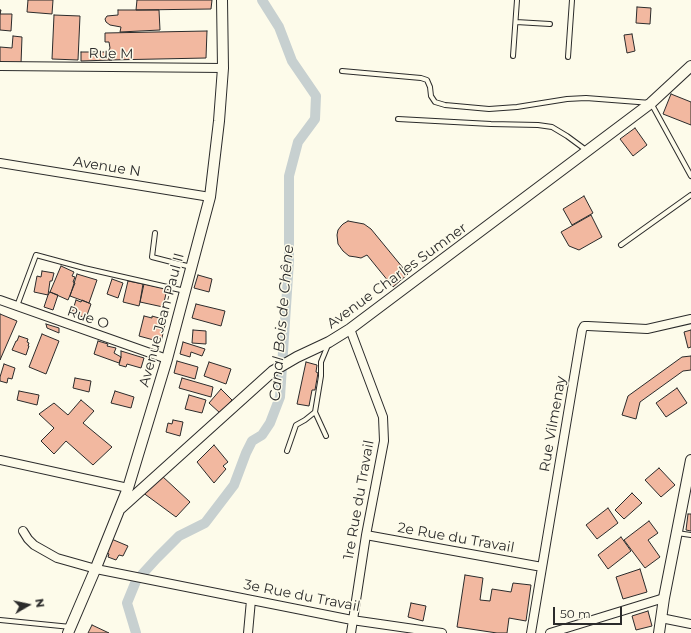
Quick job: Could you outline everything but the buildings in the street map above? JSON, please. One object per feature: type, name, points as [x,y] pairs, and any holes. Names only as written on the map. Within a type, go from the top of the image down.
[{"type":"street","name":"Avenue Jean-Paul II","points":[[70,630],[128,488],[168,360],[210,197],[219,121],[223,68],[222,0]]},
{"type":"street","name":"Rue M","points":[[0,66],[223,68]]},
{"type":"street","name":"Avenue Charles Sumner","points":[[121,508],[273,371],[297,357],[329,342],[350,329],[651,104],[691,66]]},
{"type":"street","name":"Avenue N","points":[[0,163],[210,197]]},
{"type":"street","name":"Rue O","points":[[0,300],[168,360]]},
{"type":"street","name":"Rue Vilmenay","points":[[531,633],[582,330],[584,326],[647,329],[691,319]]},
{"type":"street","name":"1re Rue du Travail","points":[[350,329],[383,417],[384,441],[366,535],[350,633]]},
{"type":"street","points":[[0,460],[141,490]]},
{"type":"street","points":[[659,633],[676,533],[690,466]]},
{"type":"street","name":"3e Rue du Travail","points":[[23,531],[28,539],[34,544],[57,558],[96,569],[352,620],[442,633]]},
{"type":"street","name":"2e Rue du Travail","points":[[366,535],[542,567]]},
{"type":"street","points":[[550,633],[664,598]]},
{"type":"street","points":[[248,633],[251,600]]},
{"type":"street","points":[[661,618],[691,624]]},
{"type":"lane","points":[[513,56],[518,0]]},
{"type":"lane","points":[[568,57],[572,0]]},
{"type":"lane","points":[[516,22],[550,24]]},
{"type":"lane","points":[[342,71],[421,78],[427,80],[430,87],[431,96],[435,102],[445,105],[489,109],[586,98],[651,104],[691,176]]},
{"type":"lane","points":[[398,119],[538,125],[552,127],[567,136],[587,152]]},
{"type":"lane","points":[[621,245],[691,195]]},
{"type":"lane","points":[[155,233],[152,257],[191,267]]},
{"type":"lane","points":[[17,306],[36,254],[84,268],[185,292]]},
{"type":"lane","points":[[326,436],[315,412],[321,376],[321,362],[329,342]]},
{"type":"lane","points":[[287,451],[296,425],[315,412]]},
{"type":"lane","points":[[676,533],[691,535]]},
{"type":"lane","points":[[0,620],[70,630]]},
{"type":"waterway","name":"Canal Bois de Chêne","points":[[136,633],[127,603],[136,581],[179,536],[205,523],[234,485],[252,441],[262,435],[270,423],[280,397],[289,261],[289,176],[298,142],[315,119],[316,96],[292,61],[279,27],[262,0]]}]
